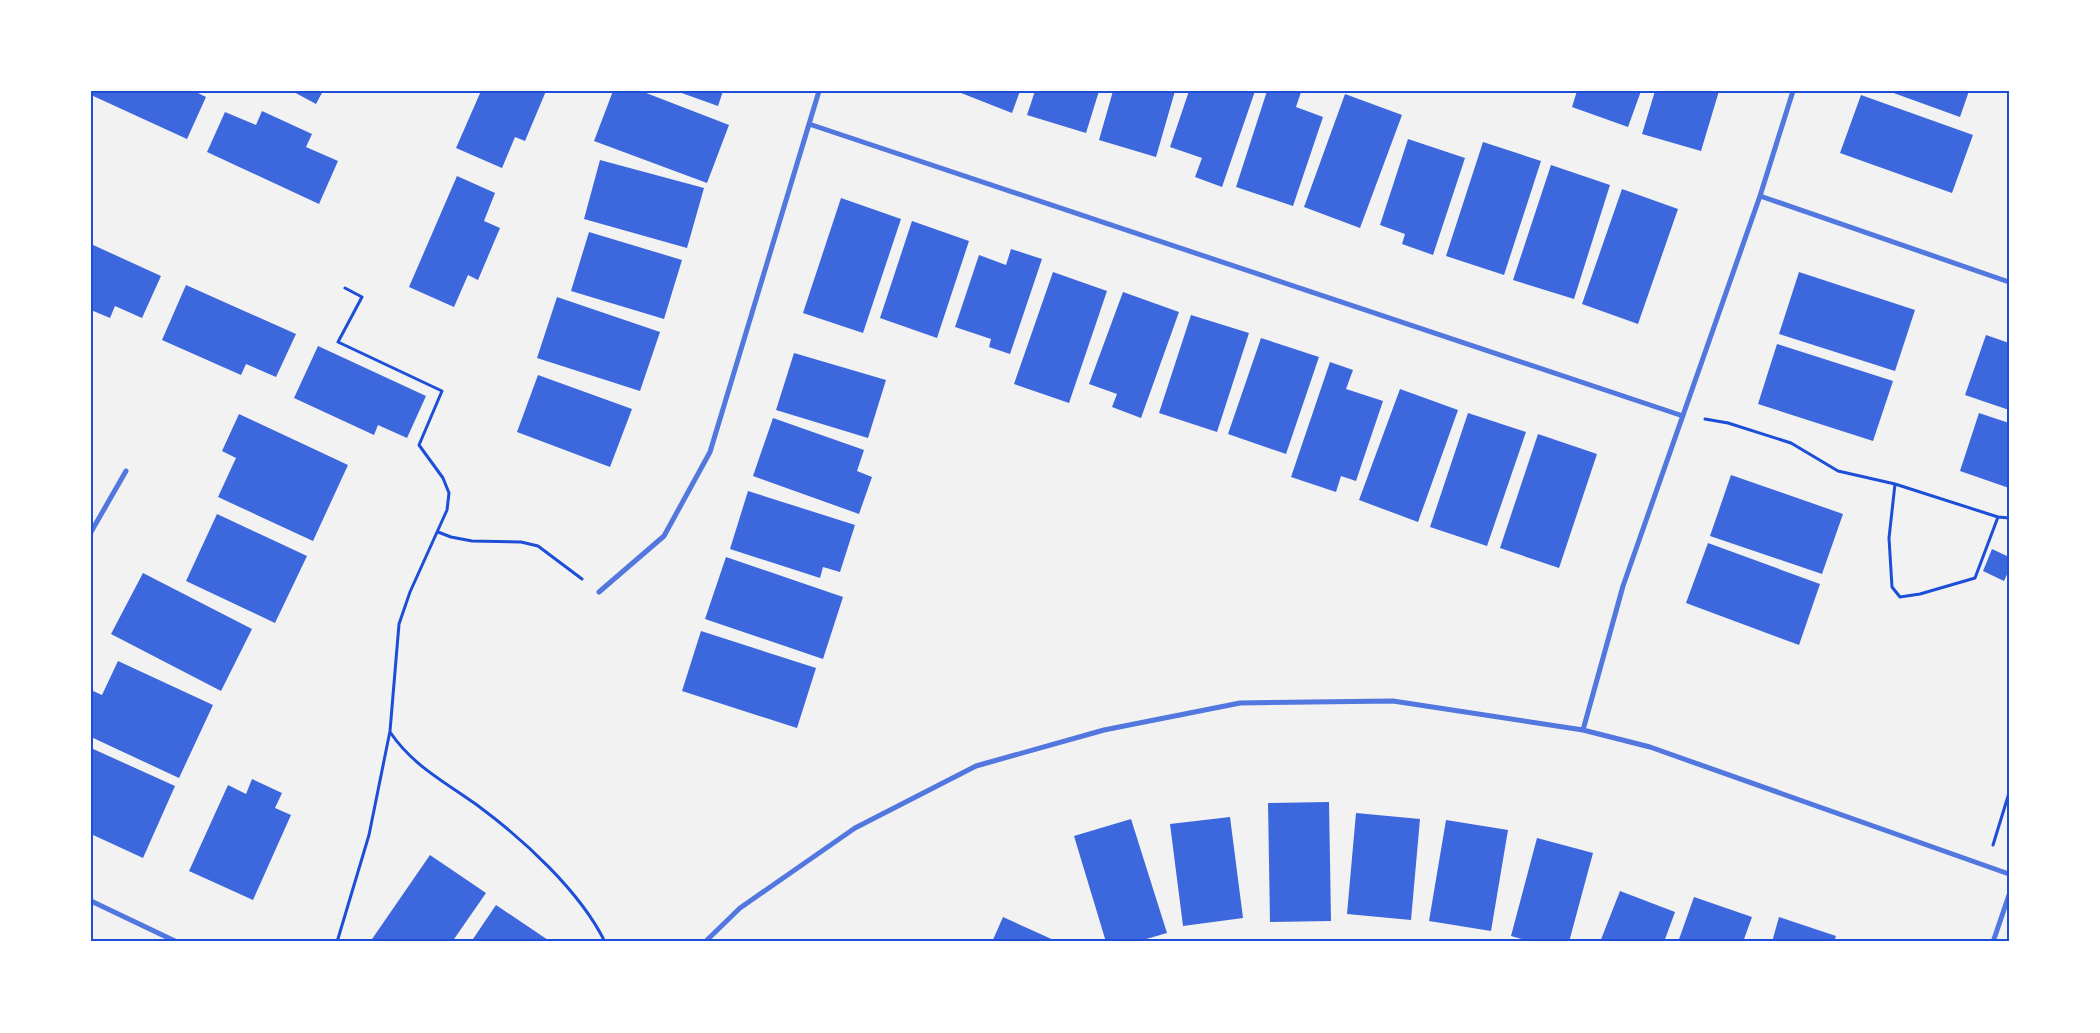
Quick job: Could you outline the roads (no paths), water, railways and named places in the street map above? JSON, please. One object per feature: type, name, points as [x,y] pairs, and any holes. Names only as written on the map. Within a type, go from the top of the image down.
[{"type":"street","points":[[599,592],[664,536],[710,452],[819,91]]},
{"type":"street","points":[[1583,730],[1623,586],[1760,196],[1793,91]]},
{"type":"street","points":[[809,124],[1683,416]]},
{"type":"street","points":[[1760,196],[2009,282]]},
{"type":"street","points":[[91,532],[126,471]]},
{"type":"street","points":[[705,942],[740,908],[855,828],[976,766],[1104,730],[1240,703],[1393,701],[1583,730],[1650,747],[2009,874]]},
{"type":"street","points":[[1993,942],[2009,895]]},
{"type":"street","points":[[91,901],[177,942]]}]
